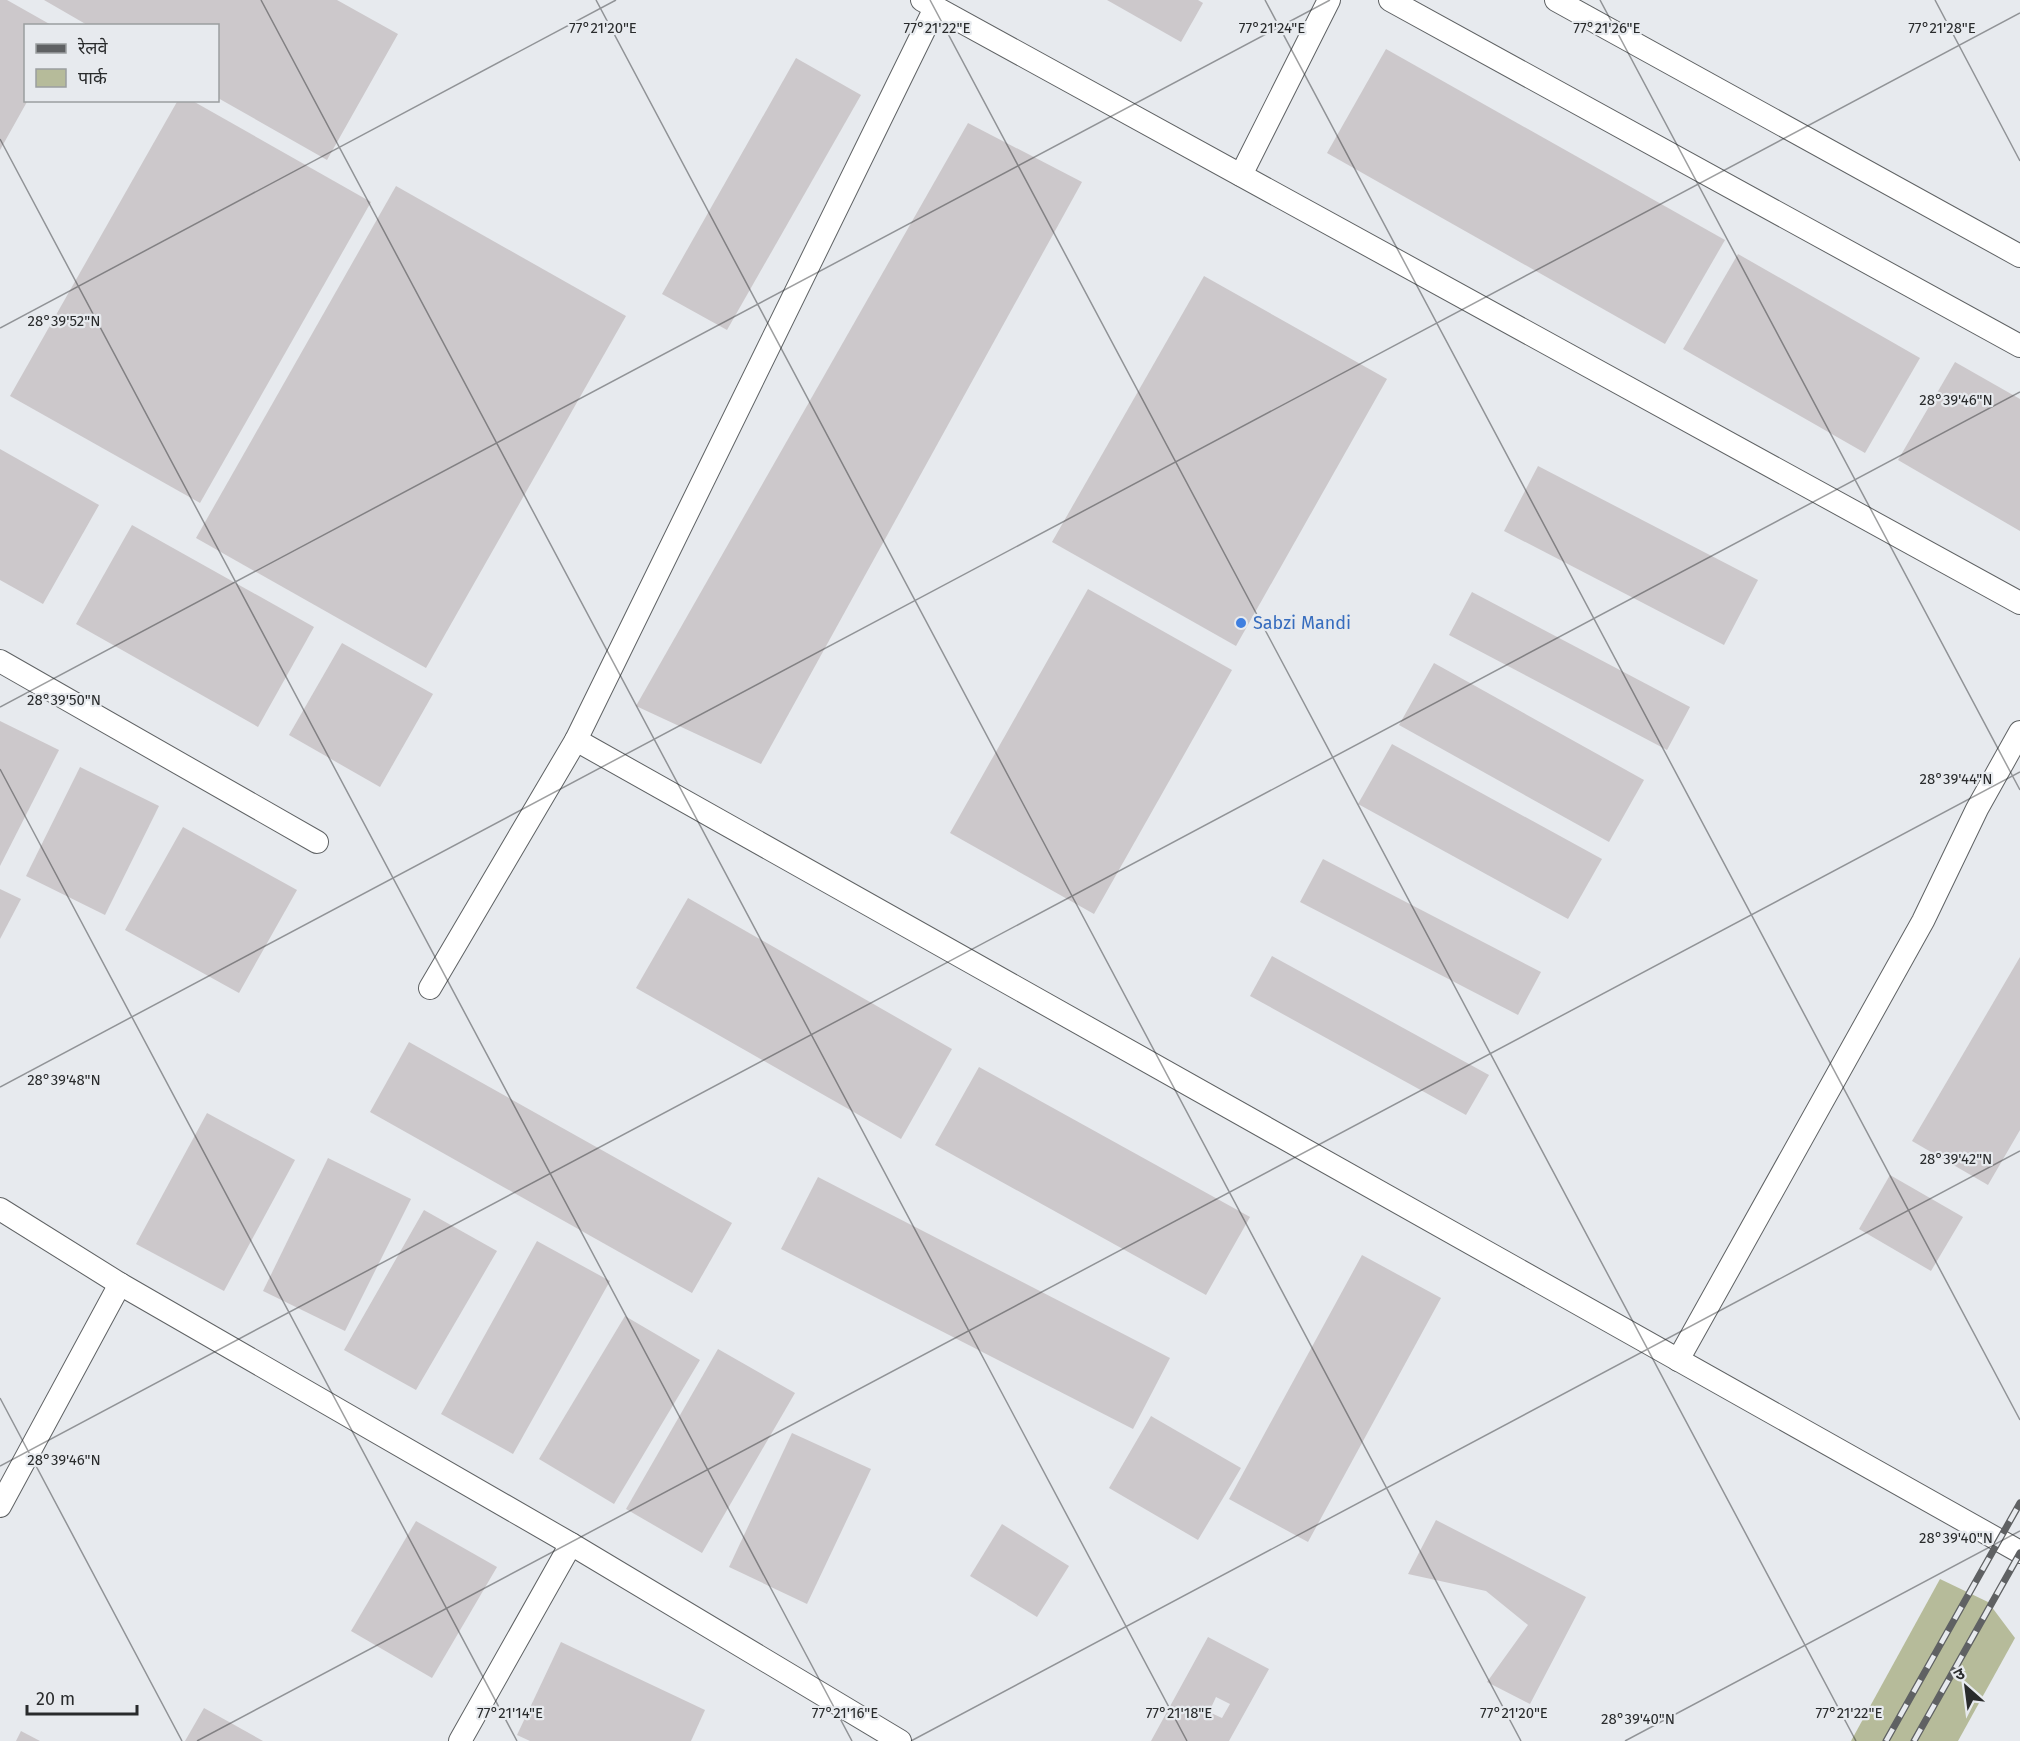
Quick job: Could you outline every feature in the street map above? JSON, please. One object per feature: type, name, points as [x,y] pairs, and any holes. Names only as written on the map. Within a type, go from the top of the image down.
[{"type":"lane","points":[[1241,175],[1329,0]]},
{"type":"lane","points":[[1390,0],[2020,346]]},
{"type":"lane","points":[[1556,0],[2020,256]]},
{"type":"lane","points":[[430,988],[576,740],[929,4],[2020,603]]},
{"type":"lane","points":[[0,661],[317,842]]},
{"type":"lane","points":[[1678,1360],[1923,921],[1977,809],[2020,732]]},
{"type":"lane","points":[[576,740],[2020,1552]]},
{"type":"lane","points":[[0,1209],[120,1284],[571,1544],[900,1741]]},
{"type":"lane","points":[[0,1506],[120,1284]]},
{"type":"lane","points":[[460,1741],[571,1544]]},
{"type":"green space","points":[[1940,1579],[1988,1602],[2015,1638],[1958,1741],[1851,1741]]},
{"type":"building","points":[[0,0],[7,0],[49,24],[24,24],[24,102],[27,102],[0,150]]},
{"type":"building","points":[[44,0],[337,0],[398,34],[327,160],[219,99],[219,24],[86,24]]},
{"type":"building","points":[[1107,0],[1198,0],[1203,3],[1181,42]]},
{"type":"building","points":[[1386,49],[1725,240],[1665,344],[1327,153]]},
{"type":"building","points":[[796,58],[861,95],[727,330],[662,294]]},
{"type":"building","points":[[177,102],[195,102],[371,202],[200,503],[10,396]]},
{"type":"building","points":[[968,123],[1082,182],[761,764],[636,706]]},
{"type":"building","points":[[396,186],[626,316],[426,668],[196,538]]},
{"type":"building","points":[[1738,254],[1920,358],[1865,453],[1683,349]]},
{"type":"building","points":[[1204,276],[1387,379],[1236,646],[1052,542]]},
{"type":"building","points":[[1955,362],[2020,399],[2020,531],[1898,460]]},
{"type":"building","points":[[0,449],[99,505],[43,604],[0,580]]},
{"type":"building","points":[[1538,466],[1758,580],[1724,645],[1504,531]]},
{"type":"building","points":[[132,525],[314,627],[258,727],[76,624]]},
{"type":"building","points":[[1088,589],[1232,670],[1094,914],[950,833]]},
{"type":"building","points":[[1472,592],[1690,707],[1667,750],[1449,635]]},
{"type":"building","points":[[342,643],[433,694],[380,787],[289,735]]},
{"type":"building","points":[[1434,663],[1644,780],[1609,842],[1399,725]]},
{"type":"building","points":[[0,721],[59,750],[0,866]]},
{"type":"building","points":[[1392,744],[1602,859],[1568,919],[1358,804]]},
{"type":"building","points":[[80,767],[159,806],[105,915],[26,876]]},
{"type":"building","points":[[183,827],[297,890],[239,993],[125,930]]},
{"type":"building","points":[[1323,859],[1541,972],[1518,1015],[1300,902]]},
{"type":"building","points":[[0,889],[21,899],[0,939]]},
{"type":"building","points":[[688,898],[952,1049],[901,1139],[636,988]]},
{"type":"building","points":[[1272,956],[1489,1075],[1466,1115],[1250,996]]},
{"type":"building","points":[[2020,957],[2020,1130],[1988,1185],[1912,1141]]},
{"type":"building","points":[[409,1042],[732,1223],[692,1293],[370,1112]]},
{"type":"building","points":[[979,1067],[1250,1217],[1206,1295],[935,1145]]},
{"type":"building","points":[[207,1113],[295,1160],[224,1291],[136,1244]]},
{"type":"building","points":[[328,1158],[411,1199],[345,1331],[263,1291]]},
{"type":"building","points":[[1890,1175],[1963,1217],[1931,1271],[1859,1229]]},
{"type":"building","points":[[818,1177],[1170,1358],[1133,1429],[781,1249]]},
{"type":"building","points":[[424,1210],[497,1251],[416,1390],[344,1350]]},
{"type":"building","points":[[537,1241],[610,1281],[513,1454],[441,1414]]},
{"type":"building","points":[[1362,1255],[1441,1298],[1308,1542],[1229,1499]]},
{"type":"building","points":[[625,1316],[700,1360],[614,1504],[539,1459]]},
{"type":"building","points":[[718,1349],[795,1393],[702,1553],[626,1509]]},
{"type":"building","points":[[1151,1416],[1241,1468],[1198,1540],[1109,1488]]},
{"type":"building","points":[[792,1433],[871,1469],[807,1604],[729,1567]]},
{"type":"building","points":[[1436,1520],[1586,1597],[1530,1704],[1487,1682],[1528,1625],[1486,1591],[1408,1574]]},
{"type":"building","points":[[416,1521],[497,1567],[432,1678],[351,1631]]},
{"type":"building","points":[[1002,1524],[1069,1566],[1037,1617],[970,1576]]},
{"type":"building","points":[[1208,1637],[1269,1669],[1229,1741],[1151,1741]],"holes":[[[1216,1697],[1230,1704],[1222,1718],[1209,1712]]]},
{"type":"building","points":[[561,1642],[705,1710],[691,1741],[530,1741],[517,1735]]},
{"type":"building","points":[[204,1708],[263,1741],[185,1741]]},
{"type":"building","points":[[21,1731],[40,1741],[16,1741]]},
{"type":"railway","points":[[1886,1741],[2020,1503]]},
{"type":"railway","points":[[1914,1741],[2020,1553]]},
{"type":"place","name":"Sabzi Mandi","points":[[1241,623]]}]
